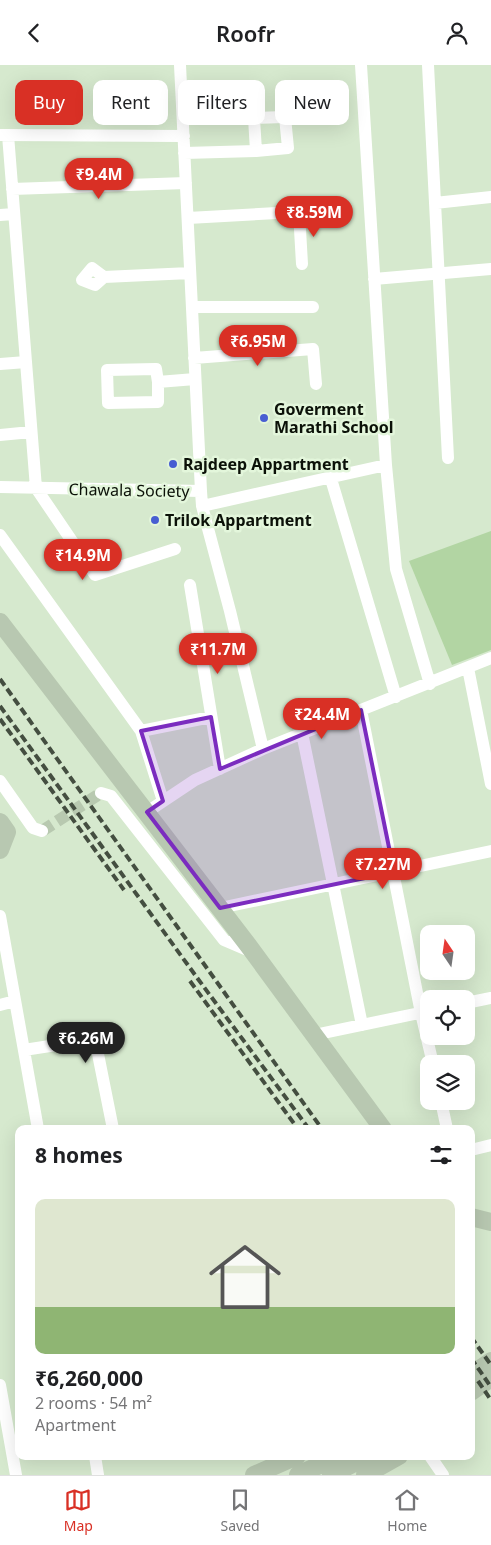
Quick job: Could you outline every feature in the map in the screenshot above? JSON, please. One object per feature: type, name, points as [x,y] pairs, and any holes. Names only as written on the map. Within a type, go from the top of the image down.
[{"type":"street","points":[[180,65],[201,491]]},
{"type":"street","points":[[361,65],[386,465],[396,569],[430,684]]},
{"type":"street","points":[[428,65],[448,458]]},
{"type":"street","points":[[175,549],[95,575],[36,488],[12,189],[4,135],[184,136]]},
{"type":"street","points":[[184,153],[256,151]]},
{"type":"street","points":[[12,189],[186,183]]},
{"type":"street","points":[[435,203],[491,197]]},
{"type":"street","points":[[188,218],[331,210]]},
{"type":"street","points":[[299,213],[302,265]]},
{"type":"street","points":[[0,215],[14,214]]},
{"type":"street","points":[[374,279],[491,269]]},
{"type":"street","points":[[104,277],[190,273]]},
{"type":"street","points":[[192,307],[313,307]]},
{"type":"street","points":[[194,358],[313,349],[316,384]]},
{"type":"street","points":[[0,364],[26,363]]},
{"type":"street","points":[[156,369],[158,383],[158,402],[108,403],[107,370],[156,369]]},
{"type":"street","points":[[158,383],[195,379]]},
{"type":"street","points":[[0,435],[31,432]]},
{"type":"street","name":"Chawala Society","points":[[0,487],[201,491],[202,506],[331,479],[386,465]]},
{"type":"street","points":[[331,479],[396,697]]},
{"type":"street","points":[[202,506],[230,611],[263,749]]},
{"type":"street","points":[[0,535],[141,731],[163,801]]},
{"type":"street","points":[[190,585],[220,769]]},
{"type":"street","points":[[0,622],[147,811],[380,1125]]},
{"type":"street","points":[[147,811],[195,780],[263,749],[491,659]]},
{"type":"street","points":[[468,668],[491,784]]},
{"type":"street","points":[[361,711],[420,990]]},
{"type":"street","points":[[141,731],[211,717]]},
{"type":"street","points":[[302,733],[362,1025]]},
{"type":"street","points":[[0,781],[34,828],[42,831]]},
{"type":"street","points":[[101,793],[111,796],[224,939],[254,953]]},
{"type":"street","points":[[0,822],[7,832],[0,850]]},
{"type":"street","points":[[220,908],[491,851]]},
{"type":"street","points":[[0,916],[37,1125]]},
{"type":"street","points":[[475,1001],[491,998]]},
{"type":"street","points":[[0,1005],[15,1001]]},
{"type":"street","points":[[314,1035],[420,1013]]},
{"type":"street","points":[[24,1050],[95,1039],[112,1125]]},
{"type":"street","points":[[443,1110],[446,1125]]},
{"type":"street","points":[[475,1149],[491,1145]]},
{"type":"street","points":[[475,1218],[491,1222]]},
{"type":"street","points":[[475,1372],[491,1361]]},
{"type":"street","points":[[475,1389],[491,1378]]},
{"type":"street","points":[[0,1385],[2,1409],[16,1475]]},
{"type":"street","points":[[96,1460],[98,1475]]},
{"type":"street","points":[[298,1475],[330,1460]]},
{"type":"street","points":[[331,1475],[360,1460]]},
{"type":"street","points":[[365,1475],[392,1460]]},
{"type":"street","points":[[433,1460],[443,1475]]},
{"type":"street","points":[[254,1475],[279,1461]]},
{"type":"highlighted area","points":[[361,710],[394,872],[220,908],[147,812],[163,801],[141,731],[211,717],[220,769]]},
{"type":"green space","points":[[491,531],[491,650],[452,665],[409,561]]},
{"type":"tunnel","points":[[42,831],[101,793]]},
{"type":"railway","points":[[0,679],[319,1125]]},
{"type":"railway","points":[[0,706],[306,1125]]},
{"type":"railway","points":[[0,719],[124,890]]},
{"type":"railway","points":[[190,981],[295,1125]]},
{"type":"railway","points":[[475,1343],[491,1365]]},
{"type":"railway","points":[[475,1364],[491,1387]]},
{"type":"railway","points":[[478,1381],[491,1400]]},
{"type":"place","name":"Goverment Marathi School","points":[[264,418]]},
{"type":"place","name":"Rajdeep Appartment","points":[[173,464]]},
{"type":"place","name":"Trilok Appartment","points":[[155,520]]}]
